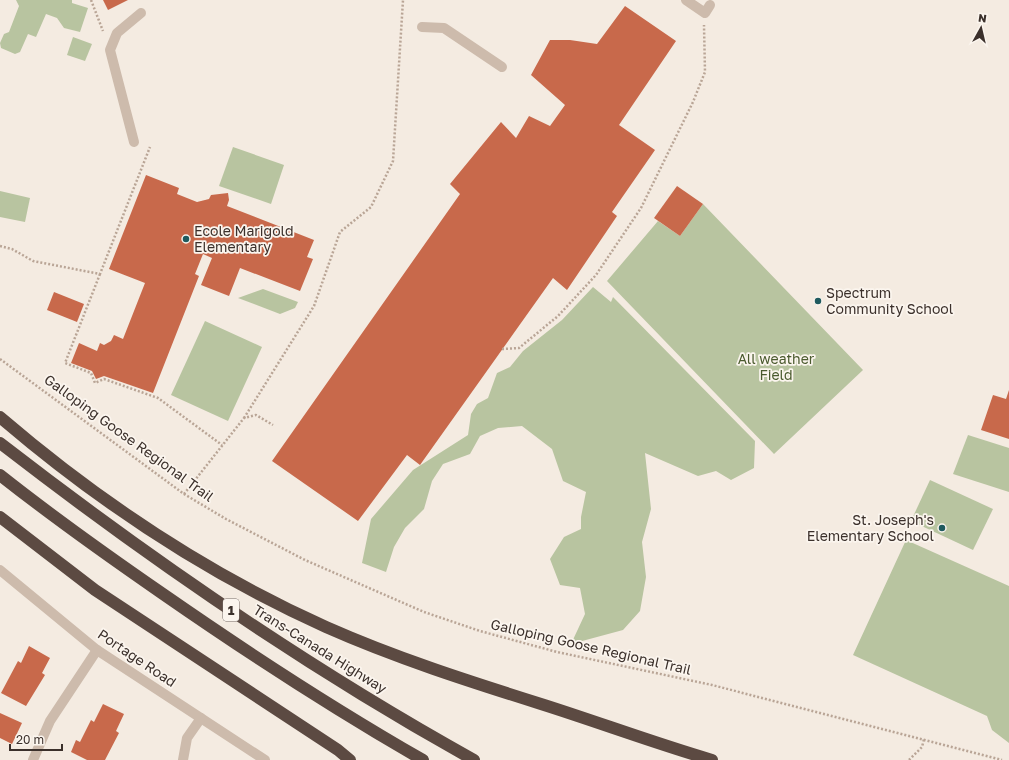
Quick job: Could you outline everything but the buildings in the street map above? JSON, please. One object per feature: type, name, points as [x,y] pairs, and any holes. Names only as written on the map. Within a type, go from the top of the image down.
[{"type":"highway","points":[[0,418],[101,495],[176,547],[250,590],[325,627],[401,659],[712,760]]},
{"type":"highway","name":"Trans-Canada Highway","points":[[0,443],[122,535],[248,622],[381,705],[474,760]]},
{"type":"highway","name":"1","points":[[0,475],[118,563],[232,642],[341,711],[423,760]]},
{"type":"highway","points":[[0,517],[95,590],[338,750],[350,760]]},
{"type":"highway","points":[[669,747],[687,760]]},
{"type":"highway","points":[[338,750],[360,760]]},
{"type":"street","points":[[686,0],[708,9]]},
{"type":"street","points":[[134,142],[110,50],[118,33],[141,13]]},
{"type":"street","points":[[422,27],[444,28],[502,67]]},
{"type":"street","name":"Portage Road","points":[[0,570],[97,650],[265,760]]},
{"type":"street","points":[[33,760],[50,721],[97,650]]},
{"type":"street","points":[[183,760],[182,757],[187,738],[200,718]]},
{"type":"path","points":[[91,0],[110,50]]},
{"type":"path","points":[[184,494],[244,418],[314,306],[340,232],[371,207],[393,161],[403,0]]},
{"type":"path","points":[[502,349],[518,348],[558,316],[596,275],[641,208],[693,102],[705,72],[708,9]]},
{"type":"path","points":[[150,147],[65,363],[91,374],[95,383],[104,379],[158,398],[222,445]]},
{"type":"path","points":[[0,246],[12,249],[33,261],[100,274]]},
{"type":"path","name":"Galloping Goose Regional Trail","points":[[0,359],[184,494],[252,533],[340,577],[424,612],[480,631],[557,652],[712,685],[1002,760]]},
{"type":"path","points":[[244,418],[256,415],[273,425]]},
{"type":"path","points":[[909,760],[922,747],[924,739]]},
{"type":"green space","points":[[16,0],[72,0],[72,3],[88,8],[80,32],[64,28],[57,18],[46,14],[36,37],[28,34],[20,52],[15,54],[1,48],[0,43],[4,34],[9,32],[19,6]]},
{"type":"green space","points":[[73,37],[92,44],[85,61],[67,55]]},
{"type":"green space","points":[[233,147],[284,165],[271,204],[219,186]]},
{"type":"green space","points":[[0,191],[30,198],[25,222],[0,217]]},
{"type":"green space","name":"All weather Field","points":[[703,204],[863,370],[774,454],[607,281],[658,221],[680,236]]},
{"type":"green space","points":[[593,287],[611,302],[613,297],[755,441],[754,468],[731,480],[716,471],[698,476],[645,453],[651,509],[642,542],[646,577],[640,611],[623,630],[571,644],[585,614],[580,588],[560,585],[550,559],[564,537],[581,529],[581,517],[586,492],[563,481],[552,449],[522,426],[498,428],[480,436],[470,454],[443,464],[432,481],[424,509],[405,528],[394,547],[386,572],[362,563],[371,519],[413,470],[468,435],[471,414],[477,404],[488,398],[497,373],[510,367],[523,351],[562,320]]},
{"type":"green space","points":[[263,289],[298,302],[295,308],[280,314],[238,298]]},
{"type":"green space","points":[[205,321],[262,347],[228,421],[171,395]]},
{"type":"green space","points":[[968,435],[1009,448],[1009,492],[953,474]]},
{"type":"green space","points":[[930,480],[993,509],[973,550],[911,521]]},
{"type":"green space","points":[[906,540],[1009,586],[1009,743],[992,730],[987,716],[853,655]]},
{"type":"place","name":"Ecole Marigold Elementary","points":[[186,239]]},
{"type":"place","name":"Spectrum Community School","points":[[818,301]]},
{"type":"place","name":"St. Joseph's Elementary School","points":[[942,528]]}]
